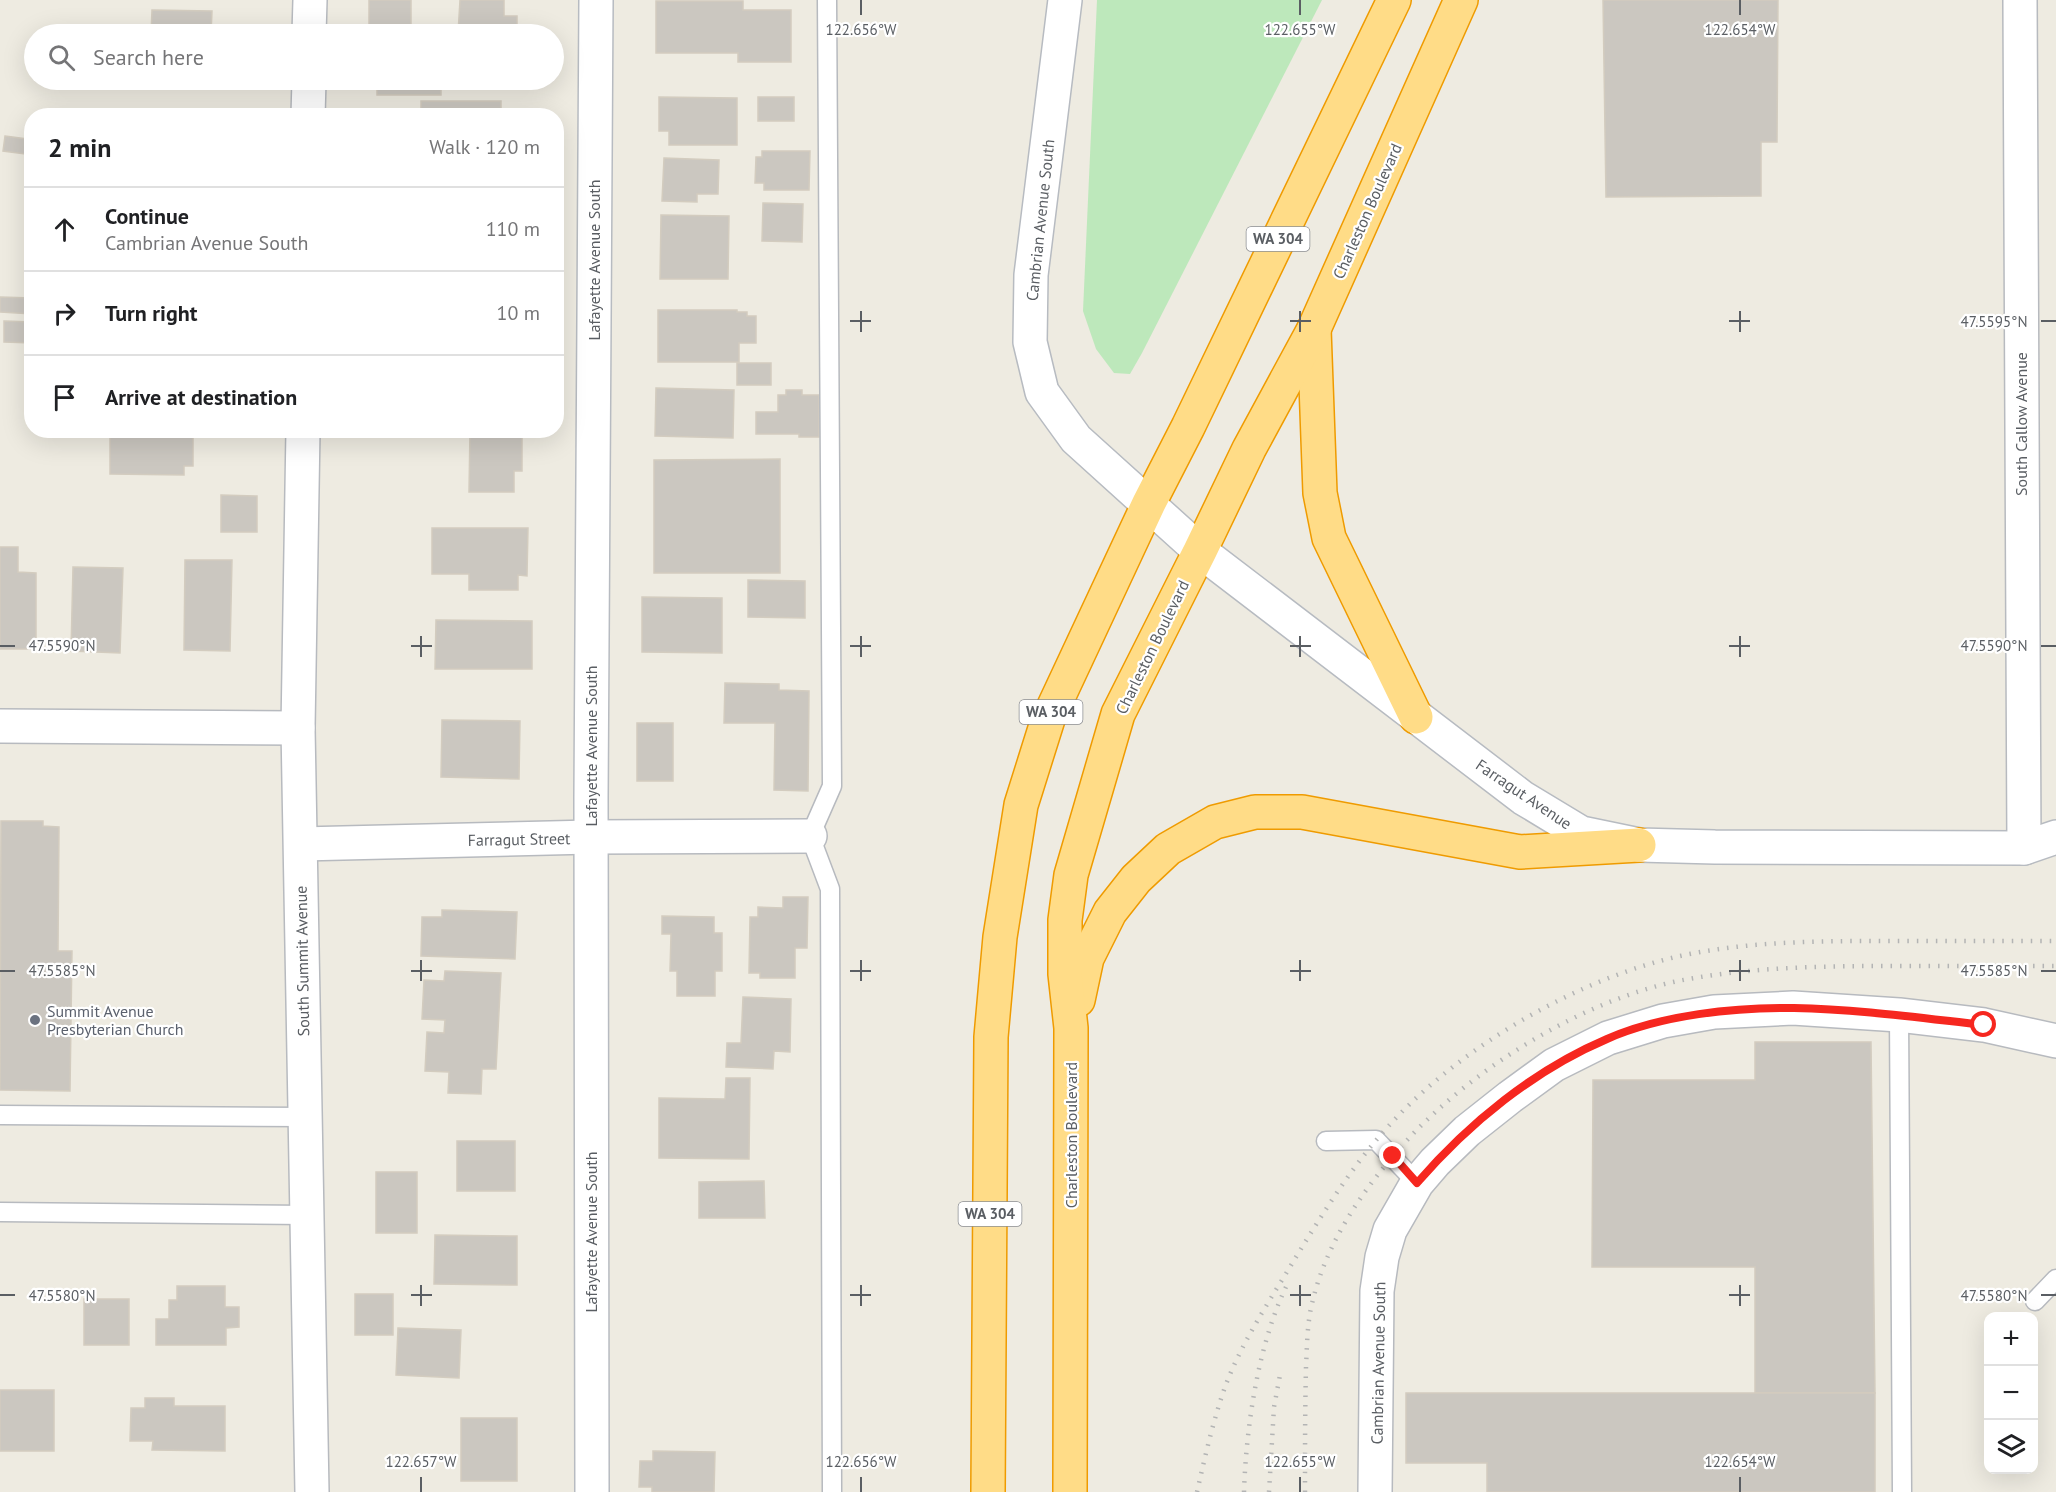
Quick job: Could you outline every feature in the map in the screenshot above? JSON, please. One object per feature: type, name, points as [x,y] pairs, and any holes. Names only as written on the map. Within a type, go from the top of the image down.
[{"type":"highway","name":"WA 304","points":[[988,1492],[992,1037],[1000,937],[1021,805],[1048,719],[1149,503],[1394,0]]},
{"type":"highway","name":"Charleston Boulevard","points":[[1070,1492],[1071,1028],[1065,974],[1065,920],[1071,875],[1118,714],[1249,449],[1314,329],[1461,0]]},
{"type":"highway","points":[[1314,329],[1320,493],[1329,538],[1416,717]]},
{"type":"highway","points":[[1071,1028],[1087,958],[1110,912],[1136,879],[1168,849],[1215,822],[1255,812],[1302,812],[1520,852],[1639,845]]},
{"type":"street","points":[[309,24],[310,0]]},
{"type":"street","name":"Lafayette Avenue South","points":[[592,1492],[591,837],[596,0]]},
{"type":"street","name":"Cambrian Avenue South","points":[[1065,0],[1031,275],[1030,342],[1042,392],[1076,439],[1149,503]]},
{"type":"street","name":"South Callow Avenue","points":[[2020,0],[2024,848]]},
{"type":"street","points":[[308,108],[309,90]]},
{"type":"street","name":"South Summit Avenue","points":[[303,438],[298,728],[312,1492]]},
{"type":"street","points":[[1149,503],[1200,551]]},
{"type":"street","name":"Farragut Avenue","points":[[1200,551],[1523,798],[1581,833],[1639,845],[1715,847],[2024,848],[2056,837]]},
{"type":"street","points":[[0,726],[298,728]]},
{"type":"street","name":"Farragut Street","points":[[301,844],[591,837],[810,836]]},
{"type":"street","name":"Farragut Avenue","points":[[2024,848],[2056,860]]},
{"type":"street","name":"Cambrian Avenue South","points":[[1375,1492],[1377,1291],[1382,1257],[1390,1230],[1417,1183],[1435,1162],[1467,1131],[1554,1065],[1608,1038],[1663,1021],[1713,1012],[1794,1008],[1984,1025],[2056,1041]]},
{"type":"lane","points":[[827,0],[832,786],[810,836],[830,889],[832,1492]]},
{"type":"lane","points":[[1899,1016],[1902,1492]]},
{"type":"lane","points":[[0,1115],[305,1117]]},
{"type":"lane","points":[[1326,1141],[1376,1140],[1417,1183]]},
{"type":"lane","points":[[0,1212],[307,1215]]},
{"type":"lane","points":[[2035,1300],[2056,1279]]},
{"type":"green space","points":[[1097,0],[1322,0],[1130,374],[1114,373],[1096,349],[1083,311]]},
{"type":"building","points":[[369,0],[411,0],[411,24],[369,24]]},
{"type":"building","points":[[460,0],[504,0],[504,16],[517,16],[517,24],[459,24]]},
{"type":"building","points":[[1603,0],[1778,0],[1777,142],[1761,142],[1761,196],[1606,197]]},
{"type":"building","points":[[656,1],[743,1],[743,10],[791,10],[791,62],[738,62],[738,53],[656,53]]},
{"type":"building","points":[[152,10],[212,11],[211,24],[151,24]]},
{"type":"building","points":[[377,90],[441,90],[441,95],[377,95]]},
{"type":"building","points":[[659,97],[737,98],[737,145],[669,145],[669,131],[659,131]]},
{"type":"building","points":[[758,97],[794,97],[794,121],[758,121]]},
{"type":"building","points":[[421,101],[501,101],[501,108],[421,108]]},
{"type":"building","points":[[5,136],[24,139],[24,154],[3,151]]},
{"type":"building","points":[[762,151],[810,151],[809,190],[764,190],[764,183],[755,183],[756,157],[762,157]]},
{"type":"building","points":[[664,158],[719,160],[718,194],[697,194],[697,202],[662,201]]},
{"type":"building","points":[[763,203],[803,204],[802,242],[762,241]]},
{"type":"building","points":[[661,215],[729,216],[728,279],[660,279]]},
{"type":"building","points":[[0,297],[24,298],[24,314],[0,312]]},
{"type":"building","points":[[658,310],[747,312],[747,316],[756,316],[756,343],[739,343],[739,362],[658,362]]},
{"type":"building","points":[[4,321],[24,322],[24,343],[4,342]]},
{"type":"building","points":[[737,363],[771,363],[771,385],[737,385]]},
{"type":"building","points":[[656,388],[734,390],[733,438],[655,436]]},
{"type":"building","points":[[786,390],[802,390],[802,395],[819,395],[819,437],[799,437],[799,434],[756,434],[756,412],[778,412],[778,395],[786,395]]},
{"type":"building","points":[[110,438],[193,438],[193,466],[184,466],[184,475],[110,474]]},
{"type":"building","points":[[470,438],[522,438],[522,471],[514,471],[514,492],[469,492]]},
{"type":"building","points":[[780,459],[780,573],[654,573],[654,460]]},
{"type":"building","points":[[221,495],[257,496],[257,532],[221,532]]},
{"type":"building","points":[[432,528],[528,528],[527,576],[518,575],[518,590],[469,590],[469,574],[432,574]]},
{"type":"building","points":[[0,547],[18,547],[18,572],[36,573],[36,649],[0,649]]},
{"type":"building","points":[[185,560],[232,560],[230,651],[184,650]]},
{"type":"building","points":[[73,567],[123,568],[120,653],[71,651]]},
{"type":"building","points":[[748,580],[805,581],[805,618],[748,617]]},
{"type":"building","points":[[642,597],[722,598],[722,653],[642,652]]},
{"type":"building","points":[[436,620],[532,621],[532,669],[435,669]]},
{"type":"building","points":[[725,683],[779,684],[779,690],[809,691],[808,791],[774,790],[775,723],[724,723]]},
{"type":"building","points":[[442,720],[520,721],[519,779],[441,777]]},
{"type":"building","points":[[637,723],[673,723],[673,781],[637,781]]},
{"type":"building","name":"Summit Avenue Presbyterian Church","points":[[1,821],[43,821],[43,826],[59,827],[58,951],[72,951],[70,1091],[0,1090]]},
{"type":"building","points":[[783,897],[808,897],[807,948],[795,948],[795,978],[760,978],[760,973],[749,973],[750,917],[758,917],[758,907],[783,908]]},
{"type":"building","points":[[442,910],[517,912],[515,959],[421,956],[422,917],[442,917]]},
{"type":"building","points":[[662,916],[714,917],[714,933],[722,933],[722,971],[715,971],[715,996],[677,996],[677,971],[670,971],[671,934],[662,934]]},
{"type":"building","points":[[445,971],[501,973],[496,1069],[482,1069],[481,1094],[448,1093],[449,1072],[425,1071],[427,1032],[444,1033],[445,1020],[422,1019],[424,980],[444,981]]},
{"type":"building","points":[[743,997],[791,999],[790,1052],[774,1051],[773,1069],[726,1067],[727,1043],[741,1043]]},
{"type":"building","points":[[1755,1042],[1871,1042],[1875,1393],[1755,1393],[1755,1267],[1592,1267],[1593,1080],[1755,1080]]},
{"type":"building","points":[[726,1078],[750,1078],[749,1159],[659,1158],[659,1098],[725,1099]]},
{"type":"building","points":[[457,1141],[515,1141],[515,1191],[457,1191]]},
{"type":"building","points":[[376,1172],[417,1172],[417,1233],[376,1233]]},
{"type":"building","points":[[764,1181],[765,1218],[699,1218],[699,1182]]},
{"type":"building","points":[[435,1235],[517,1236],[517,1285],[434,1284]]},
{"type":"building","points":[[177,1286],[225,1286],[225,1307],[239,1307],[239,1327],[226,1328],[226,1345],[156,1345],[156,1319],[169,1319],[169,1300],[177,1300]]},
{"type":"building","points":[[355,1294],[393,1294],[393,1335],[355,1335]]},
{"type":"building","points":[[84,1299],[129,1299],[129,1345],[84,1345]]},
{"type":"building","points":[[398,1328],[461,1330],[459,1378],[396,1375]]},
{"type":"building","points":[[0,1390],[54,1390],[54,1451],[0,1451]]},
{"type":"building","points":[[1406,1393],[1875,1393],[1875,1492],[1487,1492],[1487,1463],[1406,1463]]},
{"type":"building","points":[[145,1398],[174,1398],[174,1406],[225,1406],[225,1451],[152,1450],[153,1441],[130,1441],[131,1408],[145,1408]]},
{"type":"building","points":[[461,1418],[517,1418],[517,1481],[461,1481]]},
{"type":"building","points":[[653,1451],[715,1452],[714,1492],[652,1492],[652,1487],[639,1487],[640,1461],[653,1461]]},
{"type":"railway","points":[[1197,1492],[1217,1413],[1232,1370],[1258,1320],[1330,1203],[1381,1134],[1396,1118],[1424,1091],[1490,1040],[1565,997],[1603,980],[1642,966],[1706,951],[1811,942],[2056,941]]},
{"type":"railway","points":[[1305,1492],[1308,1330],[1317,1284],[1326,1260],[1349,1216],[1393,1156],[1437,1111],[1499,1062],[1569,1020],[1605,1004],[1642,991],[1705,976],[1812,967],[2056,966]]},
{"type":"railway","points":[[1244,1492],[1247,1441],[1255,1387],[1268,1334],[1286,1287]]},
{"type":"railway","points":[[1269,1492],[1274,1407],[1280,1375]]},
{"type":"place","name":"Summit Avenue Presbyterian Church","points":[[35,1020]]},
{"type":"route","points":[[1393,1156],[1417,1183],[1467,1131],[1554,1065],[1608,1038],[1663,1021],[1713,1012],[1794,1008],[1984,1025]]}]
